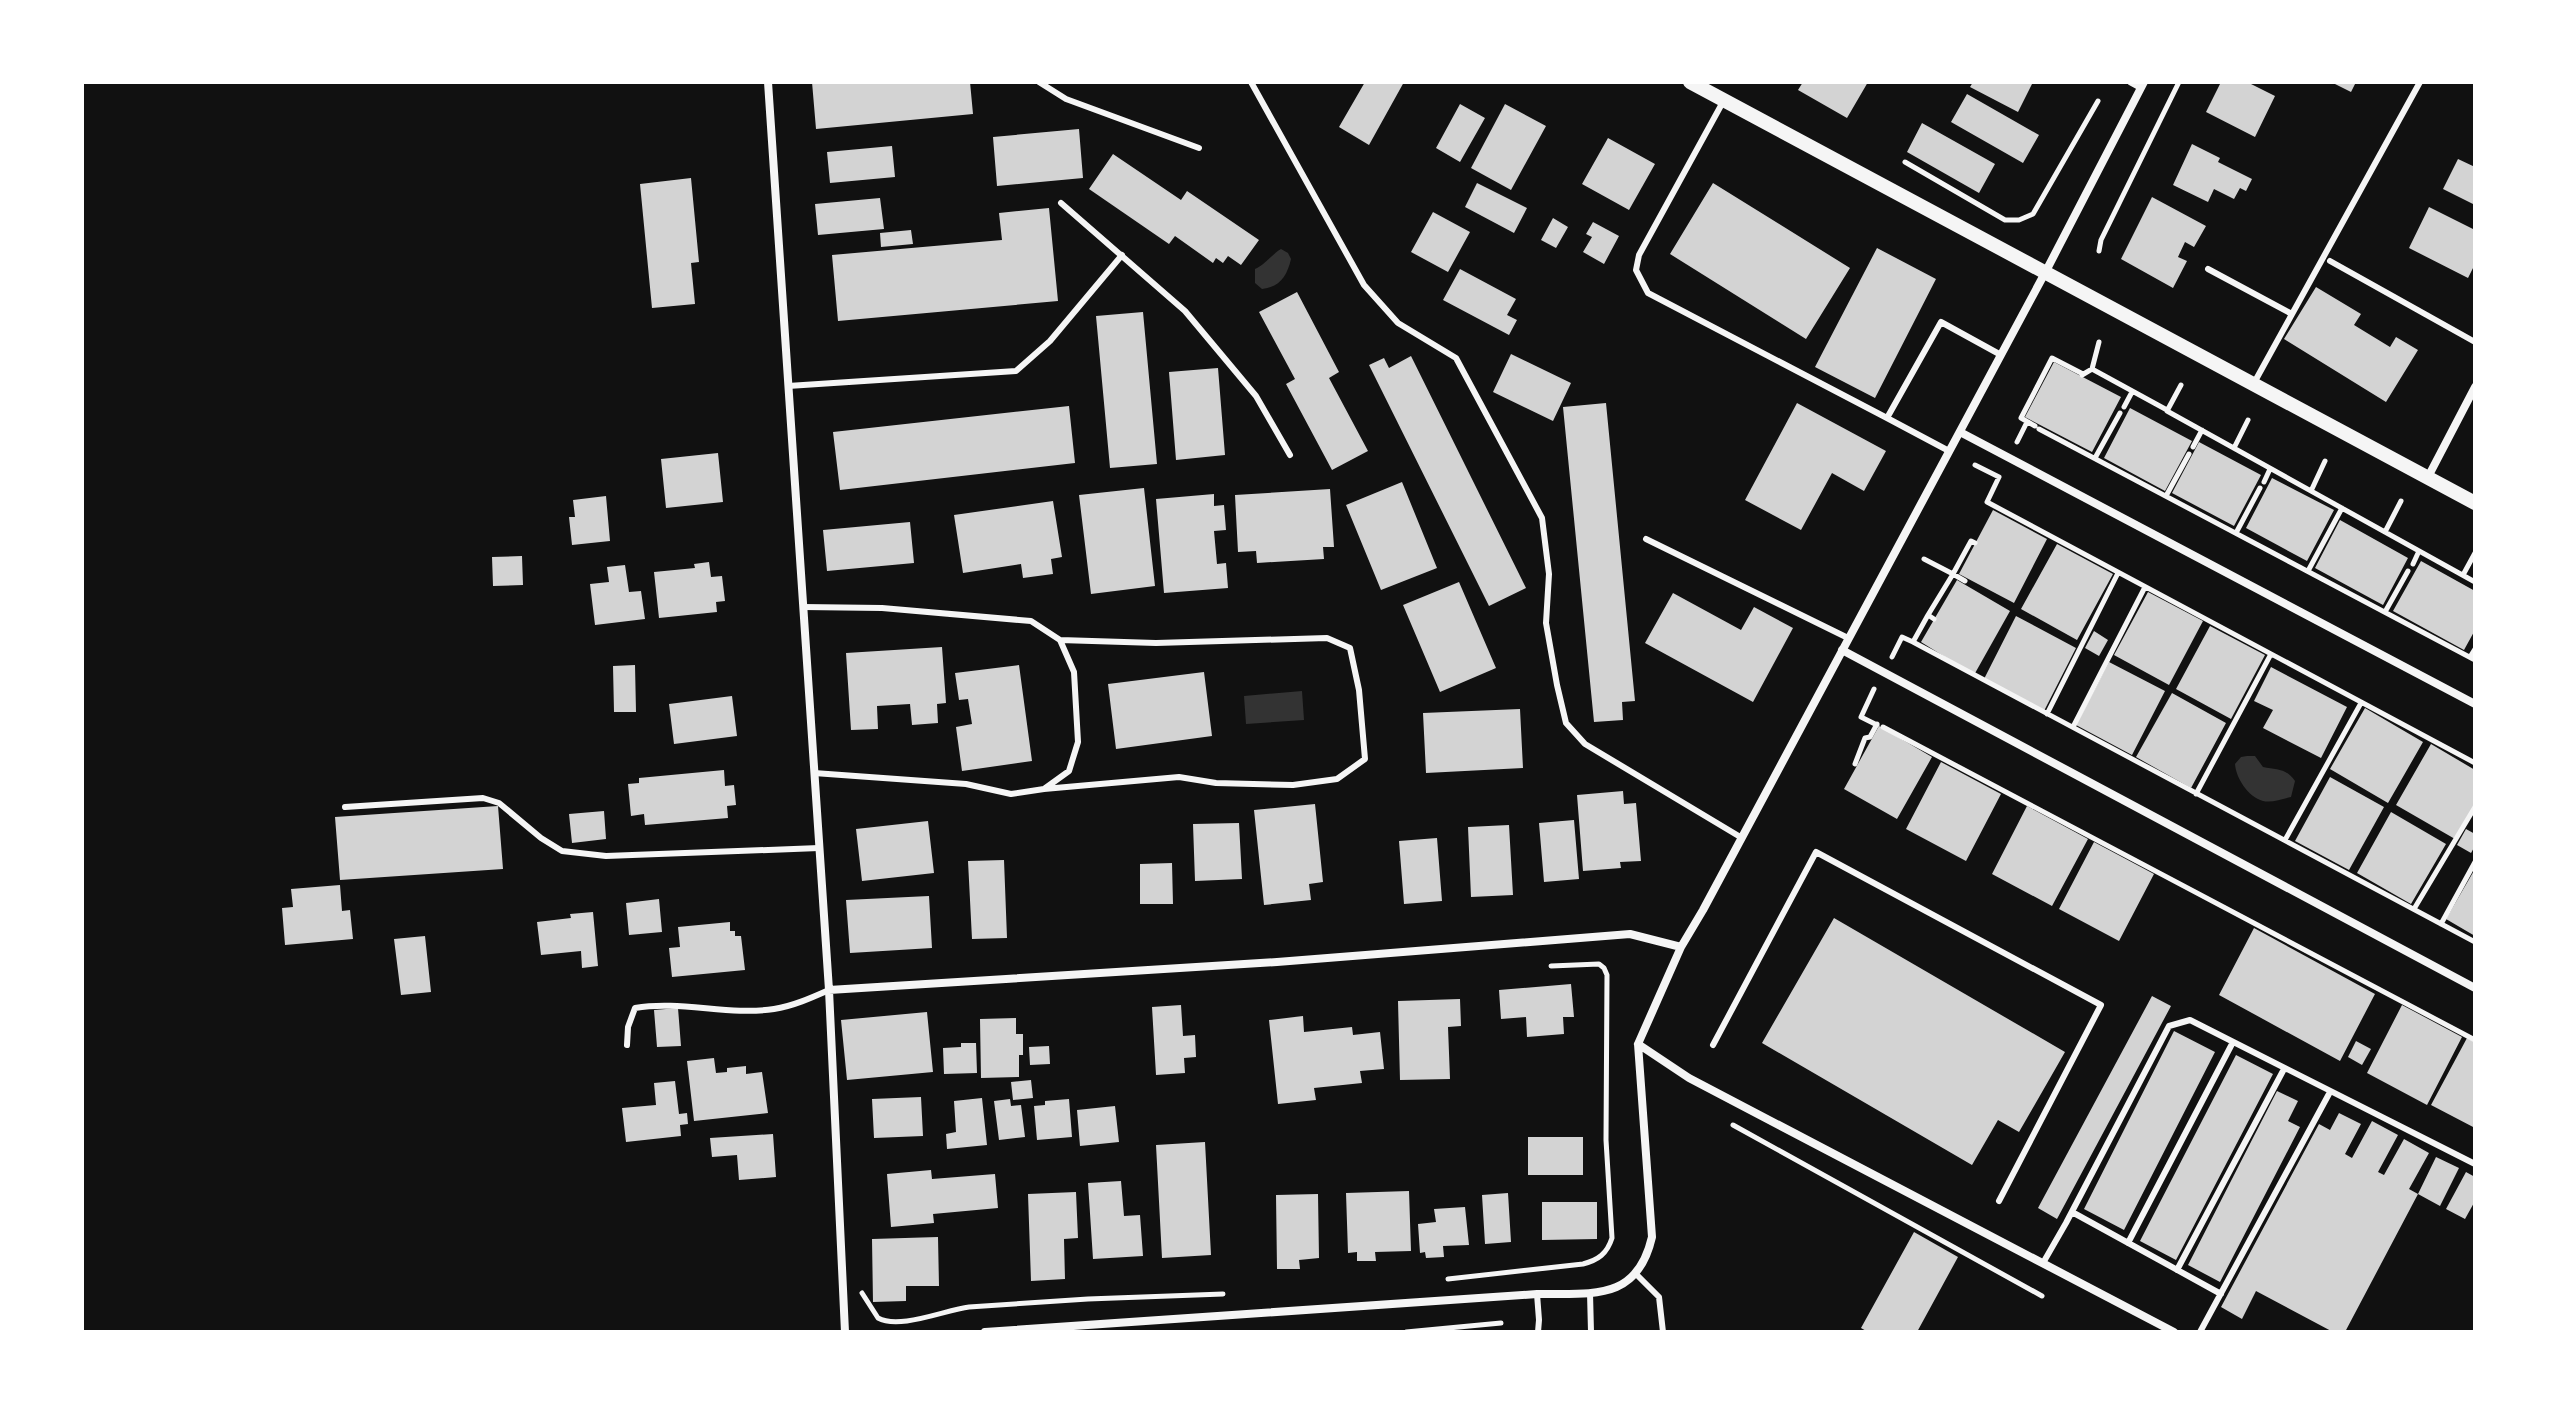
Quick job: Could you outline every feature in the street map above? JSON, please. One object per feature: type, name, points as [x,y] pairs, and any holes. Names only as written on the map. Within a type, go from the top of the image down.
[{"type":"street","points":[[768,82],[829,990],[845,1332]]},
{"type":"street","points":[[1690,82],[2475,503]]},
{"type":"street","points":[[985,1332],[1537,1294],[1590,1293],[1616,1287],[1637,1275],[1648,1257],[1652,1237],[1638,1044],[1681,947],[1960,432],[2142,85]]},
{"type":"street","points":[[2428,477],[2475,387]]},
{"type":"street","points":[[1960,432],[2475,704]]},
{"type":"street","points":[[1842,650],[2475,988]]},
{"type":"street","points":[[829,990],[1277,962],[1630,934],[1681,947]]},
{"type":"street","points":[[1638,1044],[1689,1078],[2174,1332]]},
{"type":"lane","points":[[1039,82],[1066,99],[1199,148]]},
{"type":"lane","points":[[1251,82],[1364,285],[1398,323],[1456,358],[1542,518],[1549,574],[1546,623],[1566,723],[1585,744],[1742,838]]},
{"type":"lane","points":[[2130,82],[2142,85]]},
{"type":"lane","points":[[2254,383],[2420,82]]},
{"type":"lane","points":[[1724,100],[1639,255],[1636,270],[1648,293],[1949,451]]},
{"type":"lane","points":[[1061,203],[1185,311],[1256,396],[1290,455]]},
{"type":"lane","points":[[788,386],[1016,371],[1050,341],[1122,255]]},
{"type":"lane","points":[[2330,261],[2475,342]]},
{"type":"lane","points":[[2208,269],[2292,314]]},
{"type":"lane","points":[[1887,418],[1941,322],[2001,355]]},
{"type":"lane","points":[[1646,539],[1848,638]]},
{"type":"lane","points":[[803,607],[882,608],[1031,621],[1060,640],[1156,643],[1327,638],[1350,648],[1359,690],[1365,759],[1337,779],[1293,785],[1216,783],[1179,777],[1011,794],[966,784],[814,773]]},
{"type":"lane","points":[[1044,789],[1069,771],[1078,742],[1074,672],[1060,640]]},
{"type":"lane","points":[[345,807],[483,798],[499,803],[562,851],[606,856],[819,848]]},
{"type":"lane","points":[[1713,1045],[1816,852],[2101,1005],[1999,1201]]},
{"type":"lane","points":[[627,1045],[628,1027],[635,1008],[657,1004],[734,1011],[774,1009],[802,1002],[829,990]]},
{"type":"lane","points":[[2043,1263],[2169,1026],[2190,1020],[2475,1164]]},
{"type":"lane","points":[[2128,1243],[2233,1042]]},
{"type":"lane","points":[[2177,1270],[2284,1069]]},
{"type":"lane","points":[[2200,1332],[2330,1092]]},
{"type":"lane","points":[[2072,1212],[2221,1294]]},
{"type":"lane","points":[[1637,1275],[1659,1297],[1663,1332]]},
{"type":"lane","points":[[1590,1293],[1591,1332]]},
{"type":"lane","points":[[1537,1294],[1538,1332]]},
{"type":"path","points":[[2099,251],[2101,240],[2179,82]]},
{"type":"path","points":[[1905,162],[2005,220],[2019,220],[2033,214],[2098,101]]},
{"type":"path","points":[[2099,342],[2092,369],[2082,375],[2052,358],[2021,418],[2473,658],[2475,649]]},
{"type":"path","points":[[2092,369],[2475,582]]},
{"type":"path","points":[[2167,411],[2181,385]]},
{"type":"path","points":[[2095,458],[2132,392]]},
{"type":"path","points":[[2234,448],[2248,420]]},
{"type":"path","points":[[2016,444],[2027,422]]},
{"type":"path","points":[[2193,447],[2202,430]]},
{"type":"path","points":[[2166,496],[2189,454]]},
{"type":"path","points":[[2311,491],[2325,461]]},
{"type":"path","points":[[1975,465],[1999,477],[1987,502],[2475,763]]},
{"type":"path","points":[[2236,533],[2271,468]]},
{"type":"path","points":[[2385,532],[2401,501]]},
{"type":"path","points":[[2308,571],[2342,508]]},
{"type":"path","points":[[1913,642],[1931,617],[1971,541],[1975,543]]},
{"type":"path","points":[[2413,564],[2419,551]]},
{"type":"path","points":[[2463,575],[2475,553]]},
{"type":"path","points":[[1924,559],[1965,581]]},
{"type":"path","points":[[2385,612],[2408,571]]},
{"type":"path","points":[[2047,714],[2118,573]]},
{"type":"path","points":[[2073,727],[2145,587]]},
{"type":"path","points":[[1892,658],[1902,637],[1913,642],[2475,942]]},
{"type":"path","points":[[2196,794],[2271,654]]},
{"type":"path","points":[[1867,685],[1875,690],[1861,717],[2475,1040]]},
{"type":"path","points":[[2285,840],[2361,703]]},
{"type":"path","points":[[1855,764],[1865,738],[1870,737],[1879,726]]},
{"type":"path","points":[[2414,909],[2475,807]]},
{"type":"path","points":[[2441,924],[2475,862]]},
{"type":"path","points":[[1509,1272],[1594,1261],[1609,1249],[1612,1238],[1606,1140],[1607,975],[1599,964],[1551,966]]},
{"type":"path","points":[[1733,1125],[2042,1296]]},
{"type":"path","points":[[873,1311],[884,1321],[893,1322],[969,1307],[1225,1294]]},
{"type":"path","points":[[1406,1332],[1501,1323]]},
{"type":"shaded area","points":[[1281,249],[1291,259],[1287,271],[1278,283],[1262,289],[1255,283],[1255,269]]},
{"type":"shaded area","points":[[1302,691],[1304,720],[1246,724],[1244,696]]},
{"type":"shaded area","points":[[2255,756],[2263,767],[2281,770],[2292,777],[2295,781],[2291,797],[2266,801],[2248,791],[2240,781],[2235,764],[2241,757]]},
{"type":"building","points":[[812,82],[970,82],[973,114],[816,129]]},
{"type":"building","points":[[1365,82],[1404,82],[1369,145],[1339,127]]},
{"type":"building","points":[[1803,82],[1868,82],[1847,118],[1798,90]]},
{"type":"building","points":[[1973,82],[2033,82],[2018,112],[1970,87]]},
{"type":"building","points":[[2221,82],[2247,82],[2275,96],[2255,137],[2206,112]]},
{"type":"building","points":[[2331,82],[2356,82],[2351,92]]},
{"type":"building","points":[[1967,94],[2039,135],[2023,163],[1951,122]]},
{"type":"building","points":[[1460,104],[1485,118],[1460,162],[1436,148]]},
{"type":"building","points":[[1505,104],[1546,126],[1511,190],[1471,168]]},
{"type":"building","points":[[1922,123],[1995,164],[1979,193],[1907,152]]},
{"type":"building","points":[[1079,129],[1083,178],[997,186],[993,137]]},
{"type":"building","points":[[1608,138],[1655,164],[1629,210],[1582,184]]},
{"type":"building","points":[[2192,144],[2220,158],[2218,162],[2252,179],[2246,191],[2240,188],[2234,199],[2214,189],[2208,202],[2173,185]]},
{"type":"building","points":[[892,146],[895,177],[830,183],[827,152]]},
{"type":"building","points":[[1113,154],[1181,200],[1187,191],[1259,240],[1241,265],[1228,256],[1223,263],[1216,258],[1213,263],[1175,236],[1169,244],[1089,189]]},
{"type":"building","points":[[2458,159],[2475,167],[2475,205],[2443,189]]},
{"type":"building","points":[[691,178],[699,262],[691,263],[695,304],[652,308],[640,184]]},
{"type":"building","points":[[1477,183],[1527,208],[1514,233],[1465,207]]},
{"type":"building","points":[[1713,183],[1850,268],[1806,339],[1670,254]]},
{"type":"building","points":[[2152,197],[2206,226],[2194,247],[2185,242],[2178,257],[2187,261],[2173,288],[2121,259]]},
{"type":"building","points":[[880,198],[884,229],[818,235],[815,204]]},
{"type":"building","points":[[2429,207],[2475,230],[2475,264],[2468,278],[2409,248]]},
{"type":"building","points":[[1049,208],[1058,301],[838,321],[832,255],[1002,240],[999,213]]},
{"type":"building","points":[[1433,212],[1470,232],[1448,272],[1411,252]]},
{"type":"building","points":[[1553,218],[1568,227],[1556,248],[1541,240]]},
{"type":"building","points":[[1593,222],[1619,236],[1604,264],[1583,252],[1592,237],[1586,234]]},
{"type":"building","points":[[911,230],[913,244],[881,247],[880,233]]},
{"type":"building","points":[[1877,248],[1936,279],[1875,398],[1815,367]]},
{"type":"building","points":[[1460,269],[1516,299],[1507,315],[1517,320],[1509,335],[1443,300]]},
{"type":"building","points":[[2316,287],[2361,314],[2354,325],[2390,347],[2396,337],[2418,350],[2386,402],[2284,339]]},
{"type":"building","points":[[1297,292],[1339,372],[1329,378],[1368,451],[1332,470],[1286,384],[1295,379],[1259,312]]},
{"type":"building","points":[[1143,312],[1157,464],[1110,468],[1096,316]]},
{"type":"building","points":[[1511,354],[1571,383],[1553,421],[1493,392]]},
{"type":"building","points":[[1411,356],[1526,588],[1489,606],[1369,365],[1384,358],[1389,368]]},
{"type":"building","points":[[2054,362],[2121,397],[2092,452],[2025,417]]},
{"type":"building","points":[[1218,368],[1225,455],[1176,460],[1169,372]]},
{"type":"building","points":[[1606,403],[1635,701],[1622,702],[1623,720],[1594,722],[1563,407]]},
{"type":"building","points":[[1797,403],[1886,451],[1864,491],[1832,473],[1801,530],[1745,500]]},
{"type":"building","points":[[1069,406],[1075,463],[840,490],[833,432]]},
{"type":"building","points":[[2130,408],[2192,441],[2165,491],[2104,458]]},
{"type":"building","points":[[2199,442],[2261,475],[2234,526],[2172,493]]},
{"type":"building","points":[[718,453],[723,502],[666,508],[661,459]]},
{"type":"building","points":[[2272,478],[2334,510],[2307,561],[2246,528]]},
{"type":"building","points":[[1402,482],[1437,568],[1381,590],[1346,505]]},
{"type":"building","points":[[1144,488],[1155,586],[1091,594],[1079,495]]},
{"type":"building","points":[[1330,489],[1334,547],[1323,547],[1324,559],[1257,563],[1256,551],[1238,552],[1235,495]]},
{"type":"building","points":[[1214,494],[1214,506],[1224,505],[1226,530],[1214,531],[1217,564],[1226,563],[1228,588],[1164,593],[1156,499]]},
{"type":"building","points":[[606,496],[610,541],[572,545],[569,517],[575,517],[573,500]]},
{"type":"building","points":[[1053,501],[1062,557],[1051,559],[1053,574],[1023,578],[1021,564],[963,573],[954,515]]},
{"type":"building","points":[[1993,510],[2047,539],[2014,603],[1959,574]]},
{"type":"building","points":[[2340,520],[2408,558],[2383,605],[2315,568]]},
{"type":"building","points":[[910,522],[914,563],[827,571],[823,530]]},
{"type":"building","points":[[2057,544],[2113,574],[2077,640],[2021,609]]},
{"type":"building","points":[[522,556],[523,585],[493,586],[492,557]]},
{"type":"building","points":[[2421,561],[2475,591],[2475,630],[2464,650],[2393,611]]},
{"type":"building","points":[[709,562],[711,577],[722,576],[725,601],[716,602],[717,612],[659,618],[654,572],[695,568],[694,564]]},
{"type":"building","points":[[625,565],[629,592],[641,591],[645,619],[595,625],[590,584],[609,582],[607,567]]},
{"type":"building","points":[[1957,580],[2010,611],[1974,675],[1921,642]]},
{"type":"building","points":[[1459,582],[1496,668],[1440,692],[1403,605]]},
{"type":"building","points":[[2148,592],[2203,621],[2169,685],[2114,655]]},
{"type":"building","points":[[1673,593],[1741,630],[1754,607],[1793,628],[1753,702],[1645,643]]},
{"type":"building","points":[[2016,616],[2076,648],[2044,711],[1984,679]]},
{"type":"building","points":[[2210,626],[2265,655],[2231,719],[2176,689]]},
{"type":"building","points":[[2094,631],[2108,640],[2099,656],[2085,648]]},
{"type":"building","points":[[942,647],[946,703],[937,704],[938,723],[912,725],[910,704],[877,706],[878,729],[851,730],[846,653]]},
{"type":"building","points":[[2109,662],[2165,691],[2132,755],[2076,725]]},
{"type":"building","points":[[635,665],[636,712],[614,712],[613,666]]},
{"type":"building","points":[[1019,665],[1032,761],[962,771],[956,727],[972,724],[968,699],[959,700],[955,673]]},
{"type":"building","points":[[2271,667],[2347,707],[2321,758],[2263,728],[2273,710],[2254,701]]},
{"type":"building","points":[[1204,672],[1212,736],[1116,749],[1108,684]]},
{"type":"building","points":[[2172,693],[2226,723],[2191,788],[2136,757]]},
{"type":"building","points":[[732,696],[737,736],[674,744],[669,704]]},
{"type":"building","points":[[2365,708],[2423,742],[2388,803],[2330,769]]},
{"type":"building","points":[[1520,709],[1523,768],[1426,773],[1423,713]]},
{"type":"building","points":[[1879,726],[1932,757],[1897,819],[1844,789]]},
{"type":"building","points":[[2431,744],[2475,770],[2475,804],[2455,839],[2396,805]]},
{"type":"building","points":[[1941,762],[2001,794],[1966,861],[1906,829]]},
{"type":"building","points":[[724,770],[725,786],[734,785],[736,805],[727,806],[728,818],[645,825],[644,814],[631,816],[628,784],[639,783],[639,778]]},
{"type":"building","points":[[2330,777],[2384,807],[2349,870],[2295,841]]},
{"type":"building","points":[[1623,791],[1624,804],[1636,803],[1641,861],[1620,862],[1621,868],[1583,871],[1577,795]]},
{"type":"building","points":[[1315,804],[1323,882],[1309,884],[1311,900],[1264,905],[1254,810]]},
{"type":"building","points":[[498,806],[503,869],[340,880],[335,817]]},
{"type":"building","points":[[2027,806],[2088,839],[2052,906],[1992,874]]},
{"type":"building","points":[[604,811],[606,839],[572,843],[569,814]]},
{"type":"building","points":[[2391,812],[2446,844],[2411,904],[2357,873]]},
{"type":"building","points":[[1574,820],[1579,879],[1544,882],[1539,823]]},
{"type":"building","points":[[928,821],[934,873],[862,881],[856,829]]},
{"type":"building","points":[[1239,823],[1242,879],[1195,881],[1193,824]]},
{"type":"building","points":[[1509,825],[1513,895],[1471,897],[1468,827]]},
{"type":"building","points":[[2466,829],[2475,834],[2475,846],[2471,853],[2457,845]]},
{"type":"building","points":[[1437,838],[1442,901],[1404,904],[1399,841]]},
{"type":"building","points":[[2094,842],[2154,874],[2119,941],[2059,909]]},
{"type":"building","points":[[1004,860],[1007,938],[972,939],[968,861]]},
{"type":"building","points":[[1172,863],[1173,904],[1140,904],[1140,864]]},
{"type":"building","points":[[2475,869],[2475,936],[2446,919]]},
{"type":"building","points":[[340,885],[342,911],[350,910],[353,939],[285,945],[282,908],[293,907],[291,889]]},
{"type":"building","points":[[929,896],[932,948],[850,953],[846,900]]},
{"type":"building","points":[[659,899],[662,932],[629,935],[626,903]]},
{"type":"building","points":[[593,912],[598,966],[582,968],[581,951],[541,955],[537,922]]},
{"type":"building","points":[[1834,918],[2065,1052],[2019,1132],[1998,1120],[1972,1165],[1762,1043]]},
{"type":"building","points":[[730,922],[730,931],[735,931],[735,936],[741,936],[745,970],[672,977],[669,948],[680,947],[678,927]]},
{"type":"building","points":[[2254,928],[2375,994],[2340,1061],[2219,995]]},
{"type":"building","points":[[425,936],[431,992],[401,995],[394,939]]},
{"type":"building","points":[[1571,984],[1574,1017],[1563,1017],[1564,1034],[1527,1037],[1526,1017],[1501,1019],[1499,990]]},
{"type":"building","points":[[2152,996],[2171,1006],[2057,1219],[2038,1208]]},
{"type":"building","points":[[1460,999],[1461,1026],[1448,1027],[1450,1079],[1400,1080],[1398,1001]]},
{"type":"building","points":[[1181,1005],[1183,1036],[1195,1035],[1196,1057],[1184,1058],[1185,1073],[1156,1075],[1152,1007]]},
{"type":"building","points":[[2402,1005],[2462,1037],[2427,1105],[2367,1073]]},
{"type":"building","points":[[678,1008],[681,1046],[657,1047],[654,1010]]},
{"type":"building","points":[[927,1012],[933,1072],[847,1080],[841,1020]]},
{"type":"building","points":[[1303,1016],[1304,1032],[1352,1027],[1353,1035],[1380,1032],[1384,1069],[1360,1071],[1362,1083],[1314,1088],[1316,1100],[1278,1104],[1269,1020]]},
{"type":"building","points":[[1016,1018],[1016,1034],[1023,1034],[1019,1077],[981,1078],[980,1019]]},
{"type":"building","points":[[2174,1031],[2215,1052],[2124,1230],[2084,1209]]},
{"type":"building","points":[[2467,1038],[2475,1042],[2475,1128],[2431,1105]]},
{"type":"building","points":[[2356,1041],[2371,1049],[2362,1065],[2348,1057]]},
{"type":"building","points":[[961,1043],[976,1043],[977,1073],[944,1074],[943,1048],[961,1047]]},
{"type":"building","points":[[1049,1046],[1050,1064],[1030,1065],[1029,1047]]},
{"type":"building","points":[[2236,1055],[2273,1074],[2176,1260],[2140,1241]]},
{"type":"building","points":[[714,1058],[716,1073],[746,1066],[746,1074],[762,1072],[768,1113],[694,1121],[687,1061]]},
{"type":"building","points":[[1031,1080],[1033,1098],[1013,1100],[1011,1082]]},
{"type":"building","points":[[675,1081],[679,1114],[687,1113],[688,1124],[680,1125],[681,1136],[626,1142],[622,1108],[656,1105],[654,1083]]},
{"type":"building","points":[[2277,1091],[2298,1101],[2288,1121],[2300,1127],[2220,1282],[2188,1265]]},
{"type":"building","points":[[921,1097],[923,1136],[874,1138],[872,1099]]},
{"type":"building","points":[[982,1098],[987,1145],[947,1149],[946,1134],[956,1132],[954,1101]]},
{"type":"building","points":[[1010,1099],[1011,1106],[1021,1105],[1025,1137],[999,1140],[994,1101]]},
{"type":"building","points":[[1069,1099],[1072,1137],[1037,1140],[1034,1106],[1045,1105],[1045,1101]]},
{"type":"building","points":[[1115,1106],[1119,1142],[1080,1146],[1077,1110]]},
{"type":"building","points":[[2339,1113],[2361,1124],[2345,1154],[2352,1158],[2372,1121],[2398,1135],[2378,1172],[2384,1175],[2404,1139],[2429,1153],[2409,1189],[2418,1194],[2345,1332],[2333,1332],[2256,1291],[2242,1319],[2221,1307],[2319,1124],[2330,1130]]},
{"type":"building","points":[[773,1134],[776,1177],[739,1180],[737,1155],[712,1157],[710,1138]]},
{"type":"building","points":[[1528,1137],[1583,1137],[1583,1175],[1528,1175]]},
{"type":"building","points":[[1205,1142],[1211,1255],[1162,1258],[1156,1145]]},
{"type":"building","points":[[2436,1157],[2459,1168],[2440,1206],[2418,1194]]},
{"type":"building","points":[[931,1170],[932,1179],[995,1174],[998,1208],[933,1214],[934,1223],[891,1227],[887,1174]]},
{"type":"building","points":[[2466,1172],[2475,1177],[2475,1201],[2465,1219],[2446,1209]]},
{"type":"building","points":[[1121,1181],[1124,1216],[1140,1215],[1143,1256],[1093,1259],[1088,1183]]},
{"type":"building","points":[[1409,1191],[1411,1251],[1375,1252],[1376,1261],[1357,1261],[1357,1252],[1348,1253],[1346,1193]]},
{"type":"building","points":[[1076,1192],[1078,1238],[1064,1239],[1065,1279],[1031,1281],[1028,1194]]},
{"type":"building","points":[[1508,1193],[1511,1242],[1485,1244],[1482,1195]]},
{"type":"building","points":[[1318,1194],[1319,1258],[1299,1260],[1300,1269],[1277,1269],[1276,1195]]},
{"type":"building","points":[[1542,1202],[1597,1202],[1597,1239],[1542,1240]]},
{"type":"building","points":[[1465,1207],[1469,1245],[1443,1246],[1444,1257],[1426,1258],[1425,1252],[1420,1253],[1418,1224],[1436,1222],[1434,1209]]},
{"type":"building","points":[[1914,1232],[1958,1257],[1917,1332],[1868,1332],[1861,1328]]},
{"type":"building","points":[[938,1237],[939,1286],[906,1286],[906,1301],[873,1302],[872,1239]]}]
